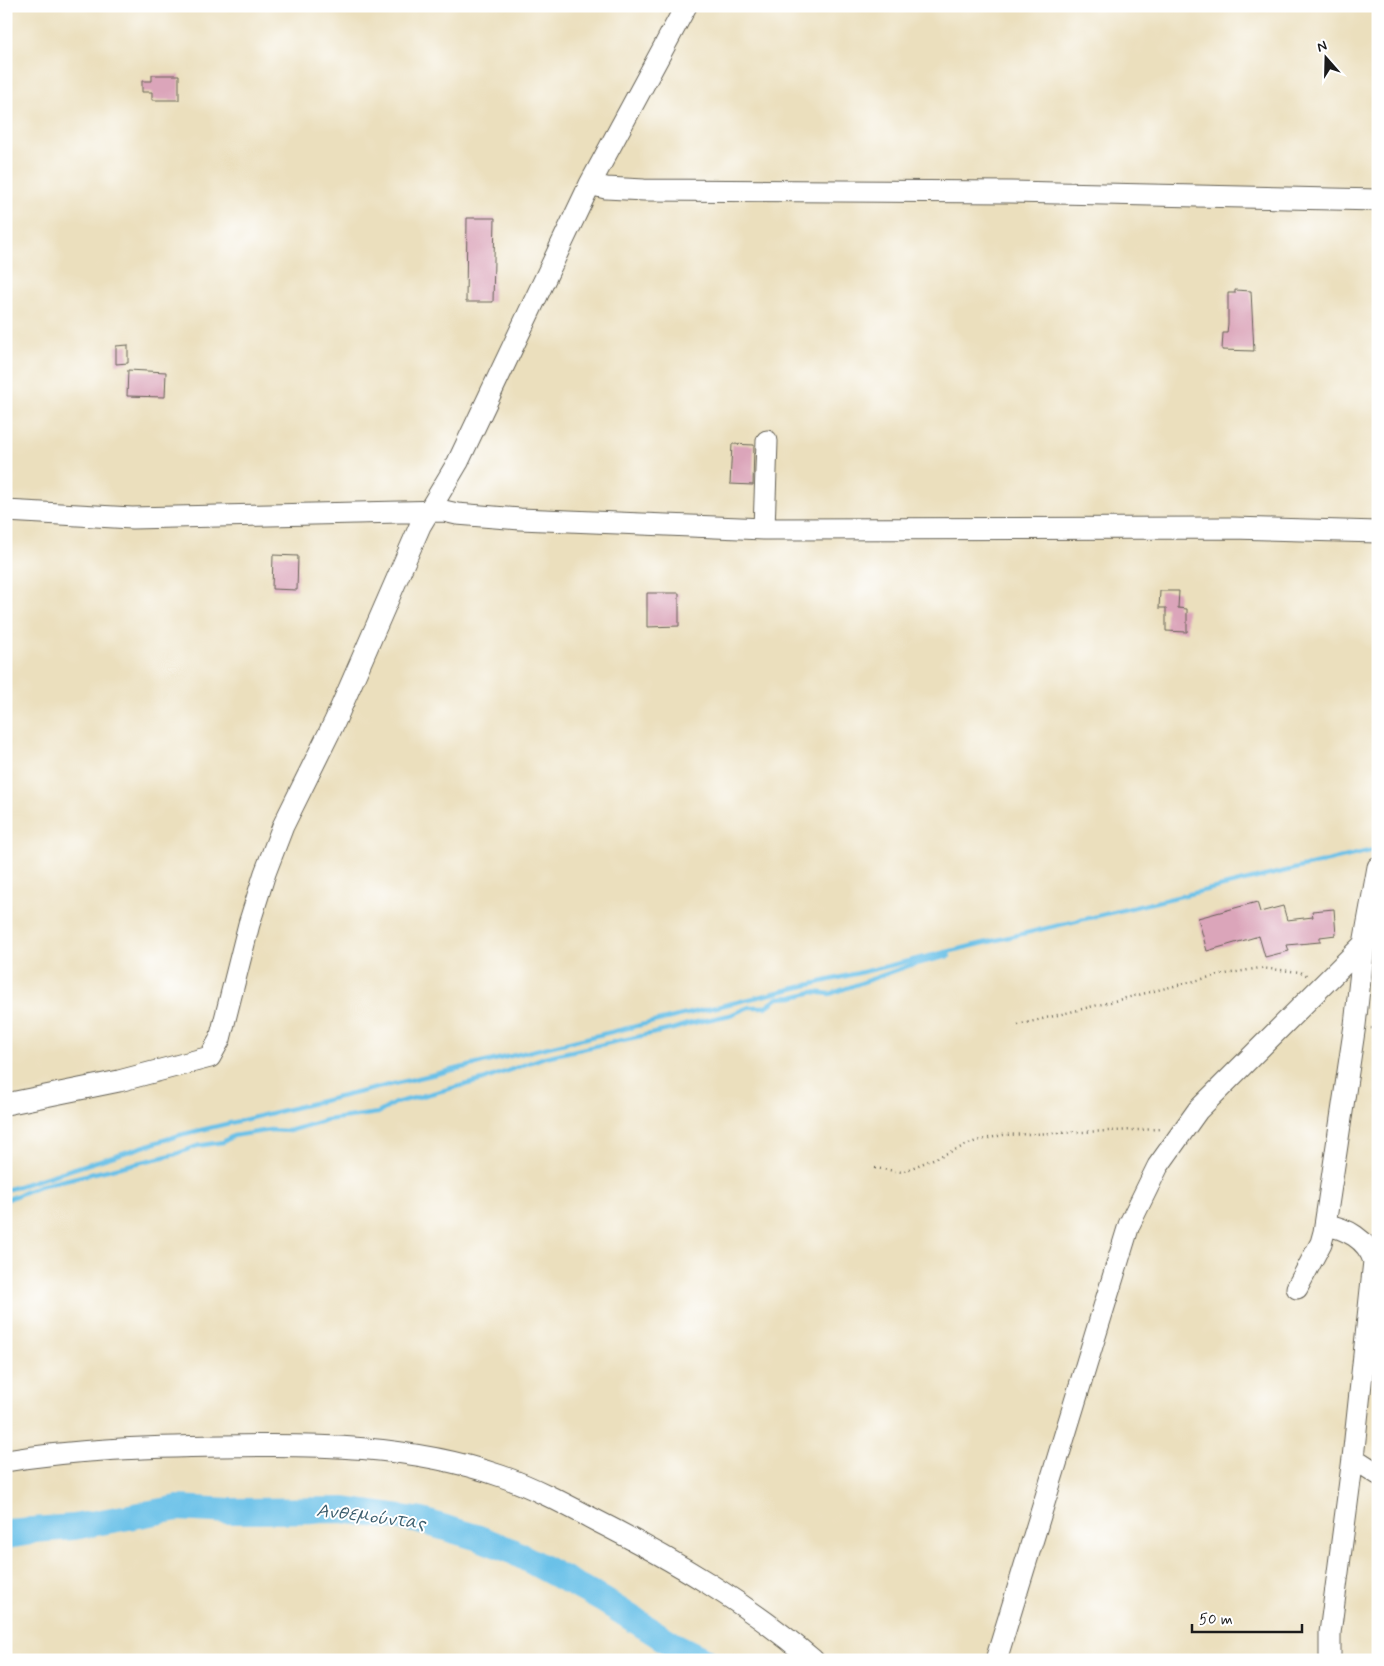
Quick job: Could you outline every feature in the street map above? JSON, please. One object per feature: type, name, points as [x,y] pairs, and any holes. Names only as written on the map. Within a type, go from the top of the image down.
[{"type":"street","points":[[6,1104],[160,1071],[210,1057],[214,1051],[226,1019],[249,924],[275,846],[335,721],[420,526],[458,462],[590,184],[686,6]]},
{"type":"street","points":[[590,184],[606,188],[644,190],[1011,192],[1378,200]]},
{"type":"street","points":[[764,529],[767,440]]},
{"type":"street","points":[[6,511],[132,518],[444,511],[457,514],[520,519],[764,529],[1232,528],[1378,532]]},
{"type":"street","points":[[1297,1288],[1321,1243],[1325,1225],[1355,1025],[1364,944],[1378,867]]},
{"type":"street","points":[[996,1660],[1129,1225],[1158,1166],[1183,1128],[1212,1094],[1324,986],[1364,944]]},
{"type":"street","points":[[1325,1225],[1340,1227],[1362,1241],[1371,1251],[1374,1261],[1334,1613],[1330,1633],[1330,1660]]},
{"type":"street","points":[[6,1460],[47,1454],[120,1448],[293,1445],[384,1450],[442,1460],[501,1476],[564,1504],[644,1545],[719,1590],[788,1638],[813,1660]]},
{"type":"street","points":[[1352,1458],[1378,1474]]},
{"type":"street","points":[[1334,1613],[1336,1647],[1341,1660]]},
{"type":"path","points":[[1018,1025],[1214,976],[1260,968],[1300,972],[1324,986]]},
{"type":"path","points":[[875,1168],[902,1172],[976,1142],[1003,1134],[1183,1128]]},
{"type":"building","points":[[152,75],[179,75],[179,100],[152,100],[152,92],[142,92],[142,81],[152,81]]},
{"type":"building","points":[[467,218],[495,218],[493,302],[466,302]]},
{"type":"building","points":[[1235,290],[1251,291],[1254,351],[1222,350],[1223,333],[1227,333],[1228,324],[1228,293],[1235,293]]},
{"type":"building","points":[[128,345],[128,363],[116,364],[116,346]]},
{"type":"building","points":[[128,370],[166,372],[165,397],[127,396]]},
{"type":"building","points":[[732,444],[754,445],[753,485],[730,484]]},
{"type":"building","points":[[273,555],[298,556],[297,590],[272,589]]},
{"type":"building","points":[[1160,591],[1179,591],[1178,608],[1187,609],[1187,632],[1166,631],[1166,608],[1159,608]]},
{"type":"building","points":[[647,593],[679,593],[679,626],[647,627]]},
{"type":"building","points":[[1257,902],[1260,912],[1283,906],[1287,920],[1313,917],[1312,911],[1334,909],[1336,935],[1320,937],[1320,942],[1287,945],[1289,951],[1265,957],[1259,936],[1207,951],[1198,918]]},
{"type":"waterway","points":[[6,1190],[180,1135],[1378,849]]},
{"type":"waterway","points":[[6,1200],[39,1186],[176,1154],[197,1146],[223,1142],[233,1136],[270,1130],[289,1131],[326,1120],[378,1113],[395,1103],[483,1080],[545,1057],[673,1029],[730,1015],[749,1007],[766,1007],[778,998],[793,997],[813,992],[830,994],[911,965],[949,956]]},
{"type":"waterway","name":"Ανθεμούντας","points":[[6,1532],[74,1527],[178,1508],[230,1511],[343,1510],[422,1521],[479,1538],[512,1551],[603,1600],[674,1645],[704,1660]]},
{"type":"waterway","points":[[6,1547],[30,1543],[74,1527]]}]
